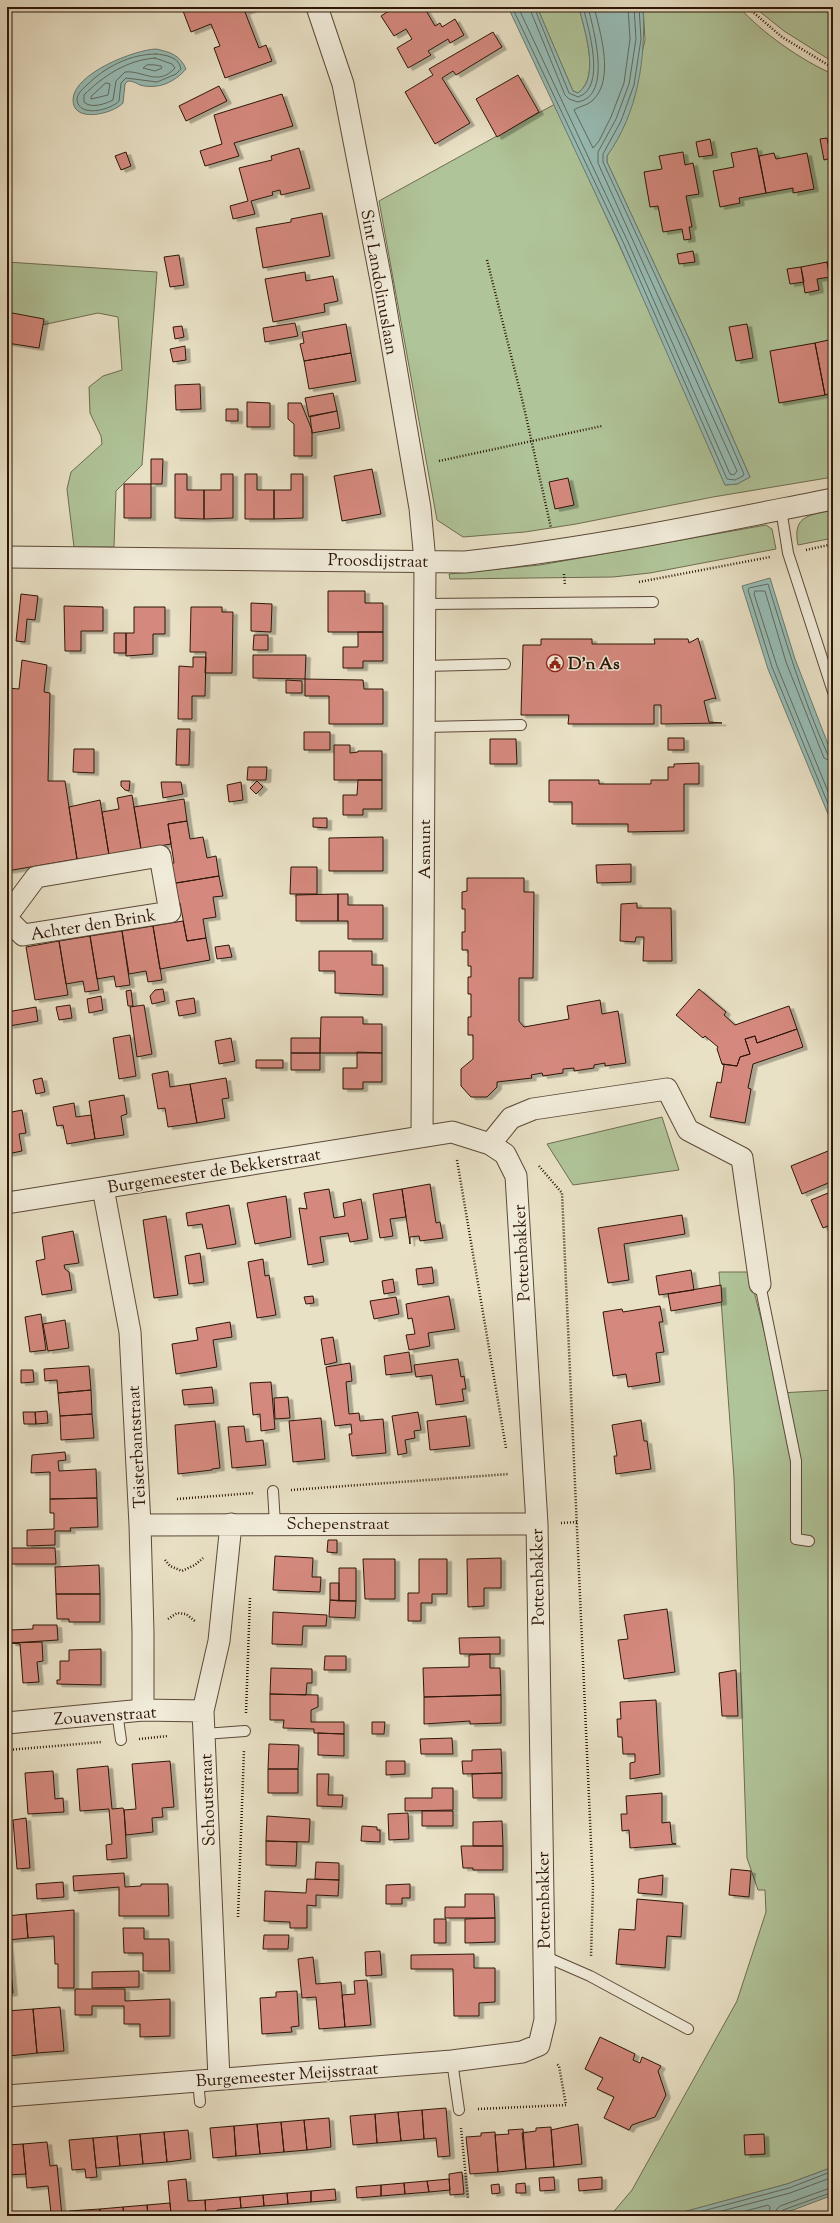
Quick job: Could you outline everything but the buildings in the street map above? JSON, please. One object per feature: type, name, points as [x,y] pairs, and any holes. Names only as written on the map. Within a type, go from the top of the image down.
[{"type":"street","name":"Sint Landolinuslaan","points":[[317,7],[343,84],[372,235],[420,508],[425,561]]},
{"type":"street","name":"Proosdijstraat","points":[[7,557],[466,562],[532,555],[745,516],[833,498]]},
{"type":"street","name":"Asmunt","points":[[422,1136],[425,561]]},
{"type":"street","name":"Achter den Brink","points":[[7,916],[36,877],[160,856],[170,912],[23,935],[7,919]]},
{"type":"street","points":[[490,1144],[511,1118],[533,1109],[667,1089],[688,1130],[742,1158],[760,1284]]},
{"type":"street","name":"Pottenbakker","points":[[422,1136],[452,1132],[490,1144],[505,1154],[516,1176],[536,1524],[545,2020],[539,2045]]},
{"type":"street","name":"Burgemeester de Bekkerstraat","points":[[7,1203],[422,1136]]},
{"type":"street","name":"Teisterbantstraat","points":[[103,1188],[130,1332],[139,1502],[143,1632],[143,1710]]},
{"type":"street","name":"Schepenstraat","points":[[140,1535],[231,1524],[536,1524]]},
{"type":"street","name":"Schoutstraat","points":[[219,2079],[203,1711],[219,1641],[231,1524]]},
{"type":"street","name":"Zouavenstraat","points":[[7,1723],[143,1710],[203,1711]]},
{"type":"street","name":"Burgemeester Meijsstraat","points":[[7,2096],[452,2061],[522,2052],[539,2045]]},
{"type":"lane","points":[[781,509],[788,553],[833,692]]},
{"type":"lane","points":[[424,604],[653,602]]},
{"type":"lane","points":[[425,666],[505,664]]},
{"type":"lane","points":[[424,727],[521,725]]},
{"type":"lane","points":[[760,1284],[796,1461],[796,1540],[809,1541]]},
{"type":"lane","points":[[273,1491],[275,1524]]},
{"type":"lane","points":[[117,1712],[121,1740]]},
{"type":"lane","points":[[204,1734],[245,1731]]},
{"type":"lane","points":[[544,1956],[590,1976],[688,2029]]},
{"type":"lane","points":[[452,2061],[459,2110]]},
{"type":"lane","points":[[198,2080],[200,2102]]},
{"type":"path","points":[[747,7],[782,37],[833,68]]},
{"type":"path","points":[[487,260],[532,442],[551,531]]},
{"type":"path","points":[[439,461],[602,426]]},
{"type":"path","points":[[637,582],[774,556]]},
{"type":"path","points":[[557,586],[571,585]]},
{"type":"path","points":[[452,1132],[507,1450]]},
{"type":"path","points":[[538,1165],[562,1193],[593,1887],[590,1976]]},
{"type":"path","points":[[509,1466],[512,1481]]},
{"type":"path","points":[[139,1502],[511,1474]]},
{"type":"path","points":[[140,1535],[170,1566],[182,1571],[194,1565],[210,1552],[228,1548]]},
{"type":"path","points":[[238,1922],[250,1596]]},
{"type":"path","points":[[143,1632],[161,1626],[170,1616],[177,1613],[186,1614],[197,1623],[208,1637],[219,1641]]},
{"type":"path","points":[[468,2198],[459,2110],[566,2105],[559,2066],[539,2045]]},
{"type":"green space","points":[[537,7],[579,7],[587,40],[590,64],[589,76],[585,85],[578,93],[573,91]]},
{"type":"green space","points":[[643,7],[739,7],[770,36],[795,54],[833,74],[833,477],[713,497],[576,524],[525,532],[463,537],[437,520],[379,201],[555,104],[677,372],[725,485],[737,484],[750,477],[690,341],[607,162],[607,156],[625,123],[645,40]]},
{"type":"green space","points":[[754,7],[833,7],[833,62],[784,31]]},
{"type":"green space","points":[[7,262],[157,272],[142,465],[116,491],[114,547],[74,547],[67,489],[71,472],[102,444],[101,436],[90,413],[89,387],[103,376],[122,370],[118,317],[98,313],[33,327],[7,319]]},
{"type":"green space","points":[[833,510],[833,538],[798,545],[798,528],[800,522],[804,518]]},
{"type":"green space","points":[[766,525],[772,529],[776,549],[650,573],[613,577],[450,579],[449,574],[540,565]]},
{"type":"green space","points":[[662,1117],[679,1170],[573,1185],[547,1144]]},
{"type":"green space","points":[[719,1272],[749,1272],[780,1393],[833,1390],[833,2167],[787,2184],[669,2216],[610,2216],[632,2190],[737,2001],[766,1912],[765,1890],[758,1890],[747,1858],[734,1478]]},
{"type":"water","points":[[508,7],[537,7],[573,91],[578,93],[585,86],[589,76],[590,65],[587,40],[579,7],[643,7],[643,46],[638,84],[626,122],[618,139],[607,156],[607,162],[690,341],[750,477],[737,484],[725,485],[620,246]]},
{"type":"water","points":[[156,49],[166,51],[178,57],[186,69],[182,74],[160,86],[140,85],[128,81],[125,84],[123,103],[111,111],[86,114],[79,112],[74,107],[73,99],[76,89],[94,72],[121,58],[146,50]]},
{"type":"water","points":[[770,578],[795,659],[833,757],[833,826],[768,669],[742,586]]},
{"type":"water","points":[[833,2167],[833,2195],[777,2216],[668,2216],[787,2184]]},
{"type":"place","name":"D'n As","points":[[555,663]]}]
